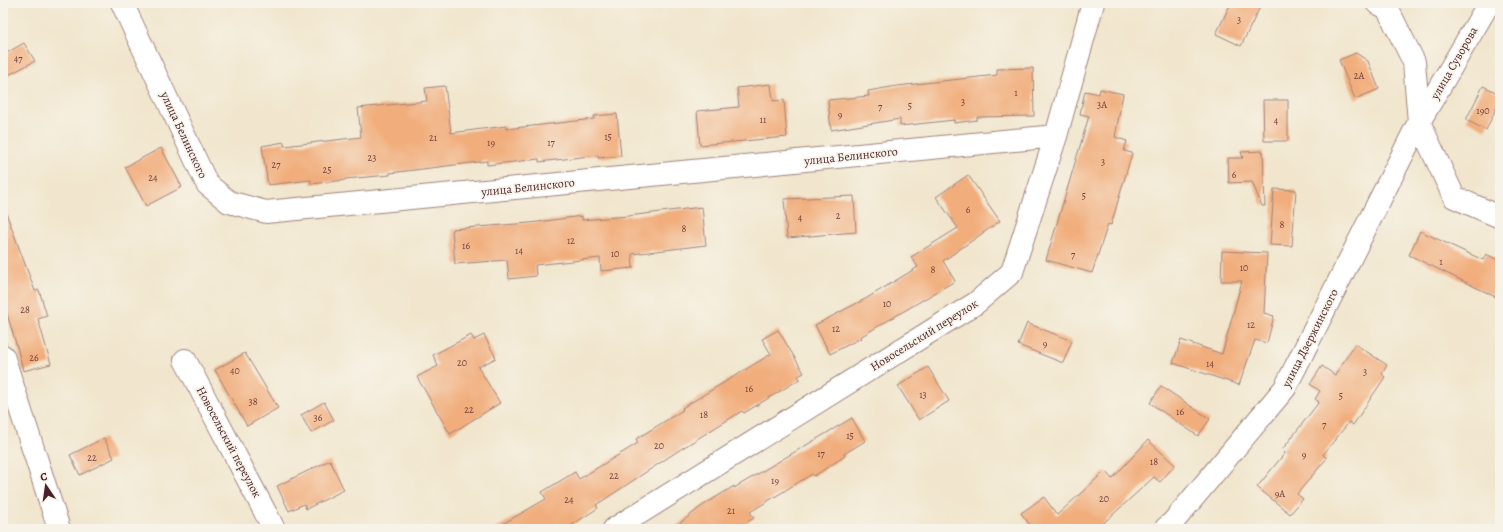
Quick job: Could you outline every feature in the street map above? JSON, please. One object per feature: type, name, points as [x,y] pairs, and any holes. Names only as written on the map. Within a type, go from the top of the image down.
[{"type":"street","name":"улица Белинского","points":[[122,3],[207,184],[229,202],[266,212],[1056,136]]},
{"type":"street","name":"Новосельский переулок","points":[[614,529],[976,304],[1012,272],[1056,136],[1093,3]]},
{"type":"street","points":[[1377,3],[1387,8],[1414,62],[1419,122],[1454,197],[1500,217]]},
{"type":"street","name":"улица Суворова","points":[[1419,122],[1489,3]]},
{"type":"street","name":"улица Дзержинского","points":[[1165,529],[1174,522],[1285,388],[1419,122]]},
{"type":"street","points":[[3,356],[59,529]]},
{"type":"street","name":"Новосельский переулок","points":[[185,360],[270,528]]},
{"type":"building","points":[[1231,3],[1262,3],[1241,46],[1216,34]]},
{"type":"building","points":[[24,43],[35,61],[3,78],[3,55]]},
{"type":"building","points":[[1356,53],[1368,61],[1379,89],[1355,99],[1339,60]]},
{"type":"building","points":[[1033,68],[1034,116],[977,117],[977,120],[954,123],[954,120],[900,126],[900,119],[831,130],[828,100],[869,96],[868,91],[897,86],[997,75],[997,69]]},
{"type":"building","points":[[771,84],[773,101],[784,100],[787,137],[700,145],[697,111],[739,107],[737,88]]},
{"type":"building","points":[[445,86],[451,133],[506,126],[506,129],[594,119],[594,116],[617,114],[621,156],[598,158],[598,155],[539,162],[539,159],[487,165],[487,161],[390,173],[390,175],[311,184],[311,180],[268,185],[262,146],[284,142],[284,146],[361,137],[358,108],[427,101],[425,88]]},
{"type":"building","points":[[1483,86],[1500,94],[1500,100],[1486,130],[1466,120]]},
{"type":"building","points":[[1100,89],[1123,94],[1115,137],[1127,141],[1124,151],[1132,153],[1111,225],[1108,224],[1092,273],[1046,260],[1089,116],[1080,114],[1085,91],[1099,94]]},
{"type":"building","points":[[1263,100],[1288,100],[1288,141],[1264,141]]},
{"type":"building","points":[[161,148],[182,187],[146,206],[125,167]]},
{"type":"building","points":[[1263,151],[1265,206],[1262,206],[1252,182],[1229,183],[1228,158],[1243,158],[1241,152]]},
{"type":"building","points":[[968,175],[1000,221],[943,261],[955,281],[860,337],[861,338],[830,354],[815,325],[867,298],[918,267],[911,257],[958,228],[936,197]]},
{"type":"building","points":[[1274,189],[1296,190],[1292,246],[1270,245]]},
{"type":"building","points":[[854,196],[856,232],[787,238],[784,199]]},
{"type":"building","points":[[702,207],[706,245],[632,254],[633,268],[601,271],[600,258],[535,265],[536,276],[509,279],[507,260],[455,264],[452,229],[530,223],[582,216],[582,220],[628,216]]},
{"type":"building","points":[[3,210],[5,210],[35,291],[39,290],[47,316],[38,319],[51,364],[23,371],[3,301]]},
{"type":"building","points":[[1420,231],[1483,260],[1486,254],[1500,261],[1500,299],[1409,255]]},
{"type":"building","points":[[1222,251],[1267,253],[1264,313],[1274,316],[1267,343],[1255,340],[1239,385],[1173,363],[1181,340],[1222,354],[1242,281],[1221,281]]},
{"type":"building","points":[[1027,323],[1072,341],[1063,363],[1018,345]]},
{"type":"building","points":[[778,330],[804,373],[798,376],[800,379],[744,413],[742,411],[681,449],[596,505],[598,508],[566,529],[494,529],[546,499],[542,492],[575,472],[579,479],[638,443],[636,439],[683,410],[682,408],[771,354],[762,339]]},
{"type":"building","points":[[471,335],[474,340],[484,335],[496,358],[478,367],[500,403],[450,434],[417,377],[438,366],[433,355]]},
{"type":"building","points":[[1355,344],[1387,365],[1382,374],[1385,377],[1353,425],[1349,422],[1323,455],[1327,458],[1297,494],[1303,499],[1290,514],[1257,487],[1285,453],[1282,450],[1319,402],[1315,399],[1320,391],[1310,384],[1322,366],[1335,375]]},
{"type":"building","points":[[245,353],[278,408],[247,426],[215,370]]},
{"type":"building","points":[[928,367],[949,401],[919,420],[898,386]]},
{"type":"building","points":[[1161,386],[1210,419],[1198,436],[1150,403]]},
{"type":"building","points":[[324,402],[334,420],[311,433],[301,415]]},
{"type":"building","points":[[852,418],[865,441],[814,476],[812,474],[750,512],[754,518],[736,529],[672,529],[702,506],[734,486],[734,488]]},
{"type":"building","points":[[104,438],[114,458],[80,475],[70,455]]},
{"type":"building","points":[[1148,440],[1175,465],[1160,482],[1154,477],[1097,529],[1033,529],[1021,513],[1044,497],[1057,515],[1105,471],[1112,479]]},
{"type":"building","points":[[330,460],[344,490],[306,509],[304,504],[289,511],[277,486]]}]
